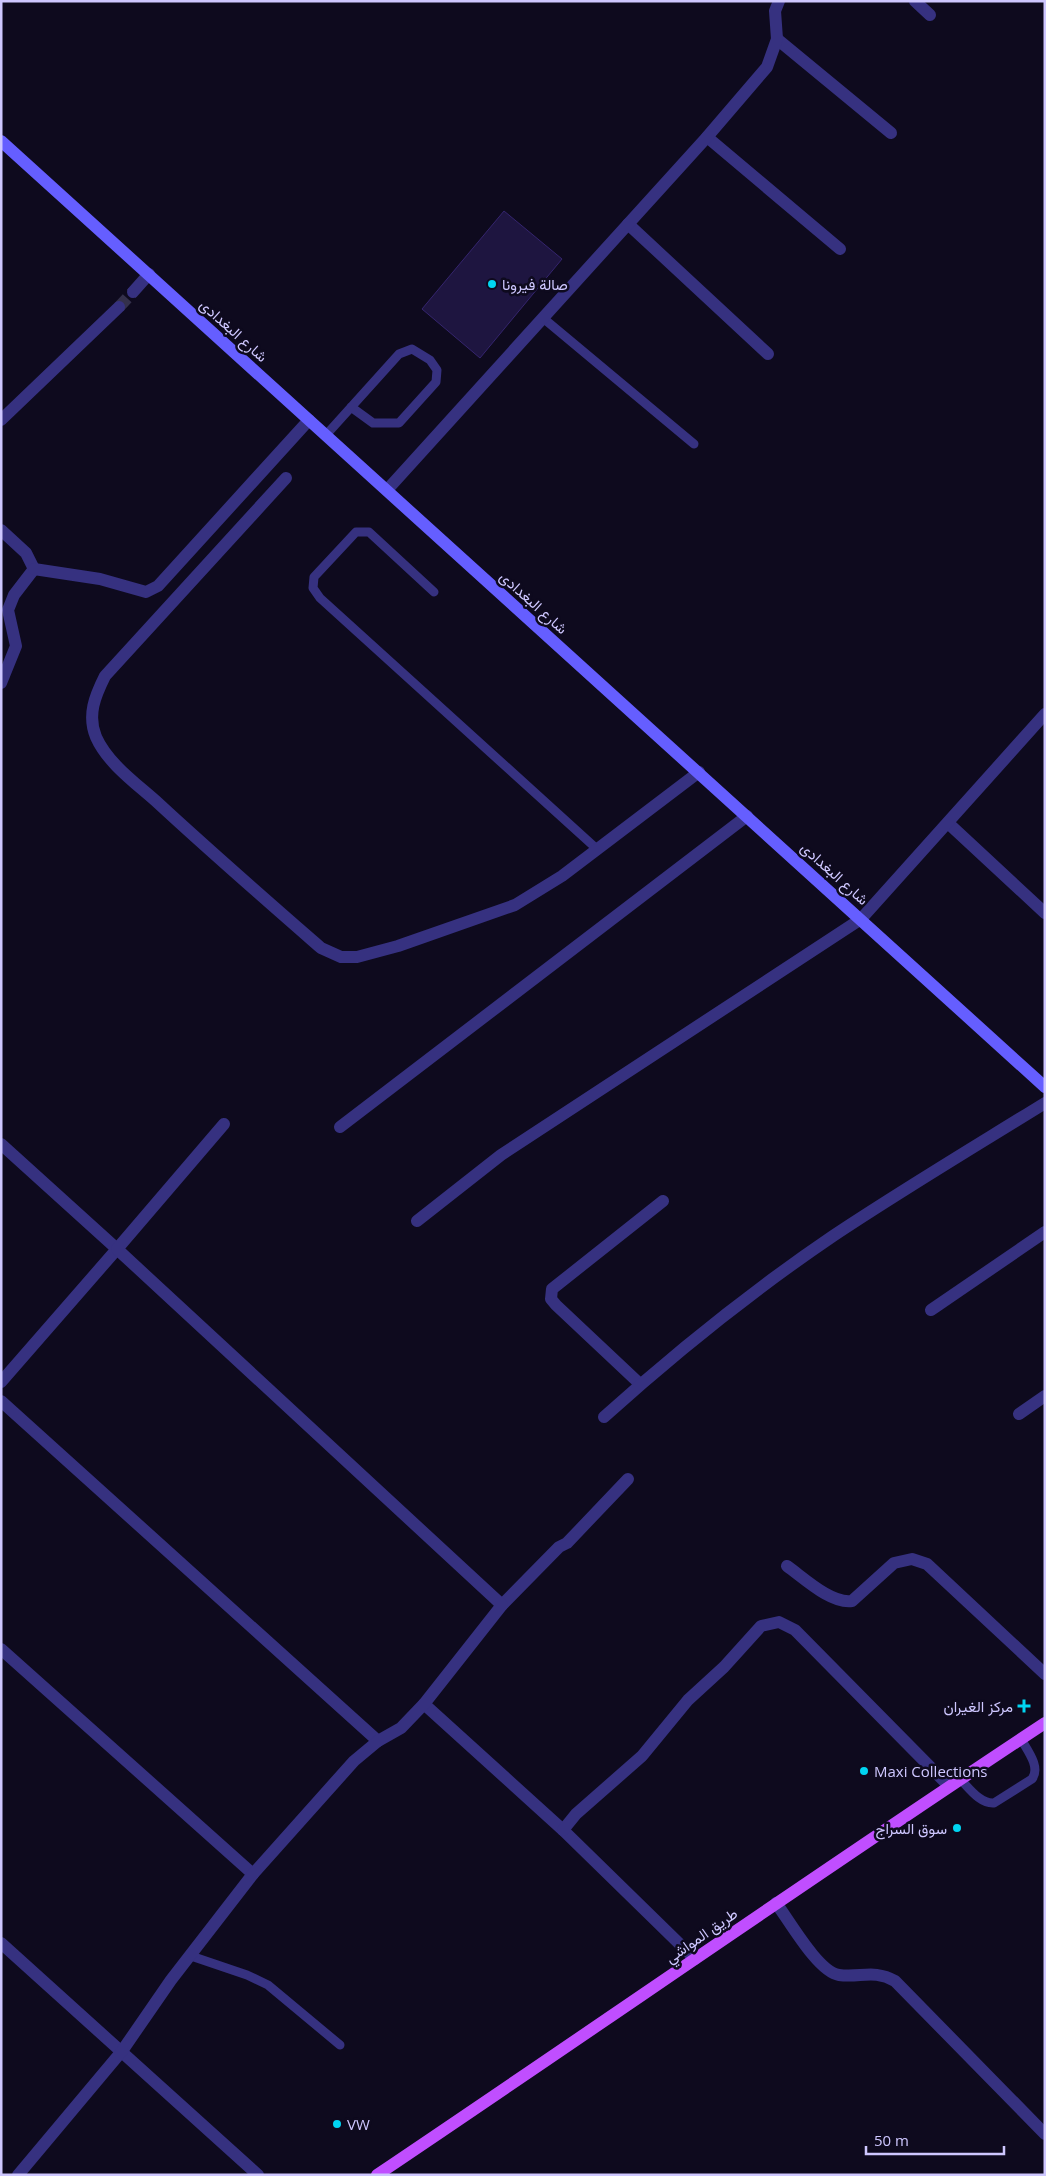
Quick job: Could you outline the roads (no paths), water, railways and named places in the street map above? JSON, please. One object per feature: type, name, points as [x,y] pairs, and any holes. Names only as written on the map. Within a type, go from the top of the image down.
[{"type":"main road","name":"طريق المواشي","points":[[377,2175],[776,1903],[1045,1723]]},
{"type":"street","points":[[387,490],[707,137],[766,67],[777,39],[775,11],[779,1]]},
{"type":"street","points":[[915,1],[930,15]]},
{"type":"street","points":[[777,39],[892,132]]},
{"type":"street","points":[[707,137],[840,249]]},
{"type":"street","name":"شارع البغدادى","points":[[1,141],[1045,1087]]},
{"type":"street","points":[[628,224],[768,354]]},
{"type":"street","points":[[133,292],[148,274]]},
{"type":"street","points":[[1,420],[118,307]]},
{"type":"street","points":[[34,569],[100,579],[146,592],[158,586],[309,420]]},
{"type":"street","points":[[286,478],[105,676],[94,698],[91,721],[96,737],[107,756],[321,948],[341,957],[357,958],[398,946],[515,905],[562,876],[598,850],[699,772]]},
{"type":"street","points":[[1,530],[26,553],[34,569]]},
{"type":"street","points":[[1,683],[16,646],[8,610],[14,595],[34,569]]},
{"type":"street","points":[[417,1221],[502,1155],[861,919],[1045,714]]},
{"type":"street","points":[[340,1128],[747,816]]},
{"type":"street","points":[[948,823],[1045,914]]},
{"type":"street","points":[[604,1417],[640,1384],[729,1311],[833,1236],[1045,1103]]},
{"type":"street","points":[[1,1382],[224,1124]]},
{"type":"street","points":[[1,1144],[502,1605]]},
{"type":"street","points":[[640,1384],[556,1305],[551,1299],[552,1289],[663,1202]]},
{"type":"street","points":[[931,1310],[1045,1232]]},
{"type":"street","points":[[1019,1414],[1045,1396]]},
{"type":"street","points":[[1,1401],[378,1741]]},
{"type":"street","points":[[18,2175],[122,2051],[171,1980],[253,1874],[354,1761],[378,1741],[401,1728],[424,1704],[502,1605],[628,1479]]},
{"type":"street","points":[[787,1566],[833,1598],[844,1603],[852,1601],[894,1563],[912,1559],[927,1564],[1045,1674]]},
{"type":"street","points":[[563,1830],[576,1814],[642,1756],[688,1700],[724,1667],[761,1626],[779,1622],[795,1630],[954,1783]]},
{"type":"street","points":[[1,1649],[253,1874]]},
{"type":"street","points":[[424,1704],[563,1830],[695,1960]]},
{"type":"street","points":[[776,1903],[822,1966],[839,1975],[884,1975],[895,1982],[1045,2134]]},
{"type":"street","points":[[1,1942],[258,2175]]},
{"type":"lane","points":[[543,318],[694,444]]},
{"type":"lane","points":[[326,435],[351,407],[399,354],[412,350],[430,360],[437,370],[436,382],[399,423],[373,423],[351,407]]},
{"type":"lane","points":[[434,592],[369,532],[356,532],[314,577],[313,588],[320,598],[598,850]]},
{"type":"lane","points":[[954,1783],[989,1803],[994,1802],[1032,1779],[1036,1774],[1036,1767],[1021,1739]]},
{"type":"lane","points":[[191,1956],[247,1975],[268,1985],[340,2045]]},
{"type":"tunnel","points":[[119,307],[133,292]]},
{"type":"place","name":"صالة فيرونا","points":[[492,284]]},
{"type":"place","name":"مركز الغيران","points":[[1024,1706]]},
{"type":"place","name":"Maxi Collections","points":[[864,1771]]},
{"type":"place","name":"سوق السراج","points":[[957,1828]]},
{"type":"place","name":"VW","points":[[337,2124]]}]
